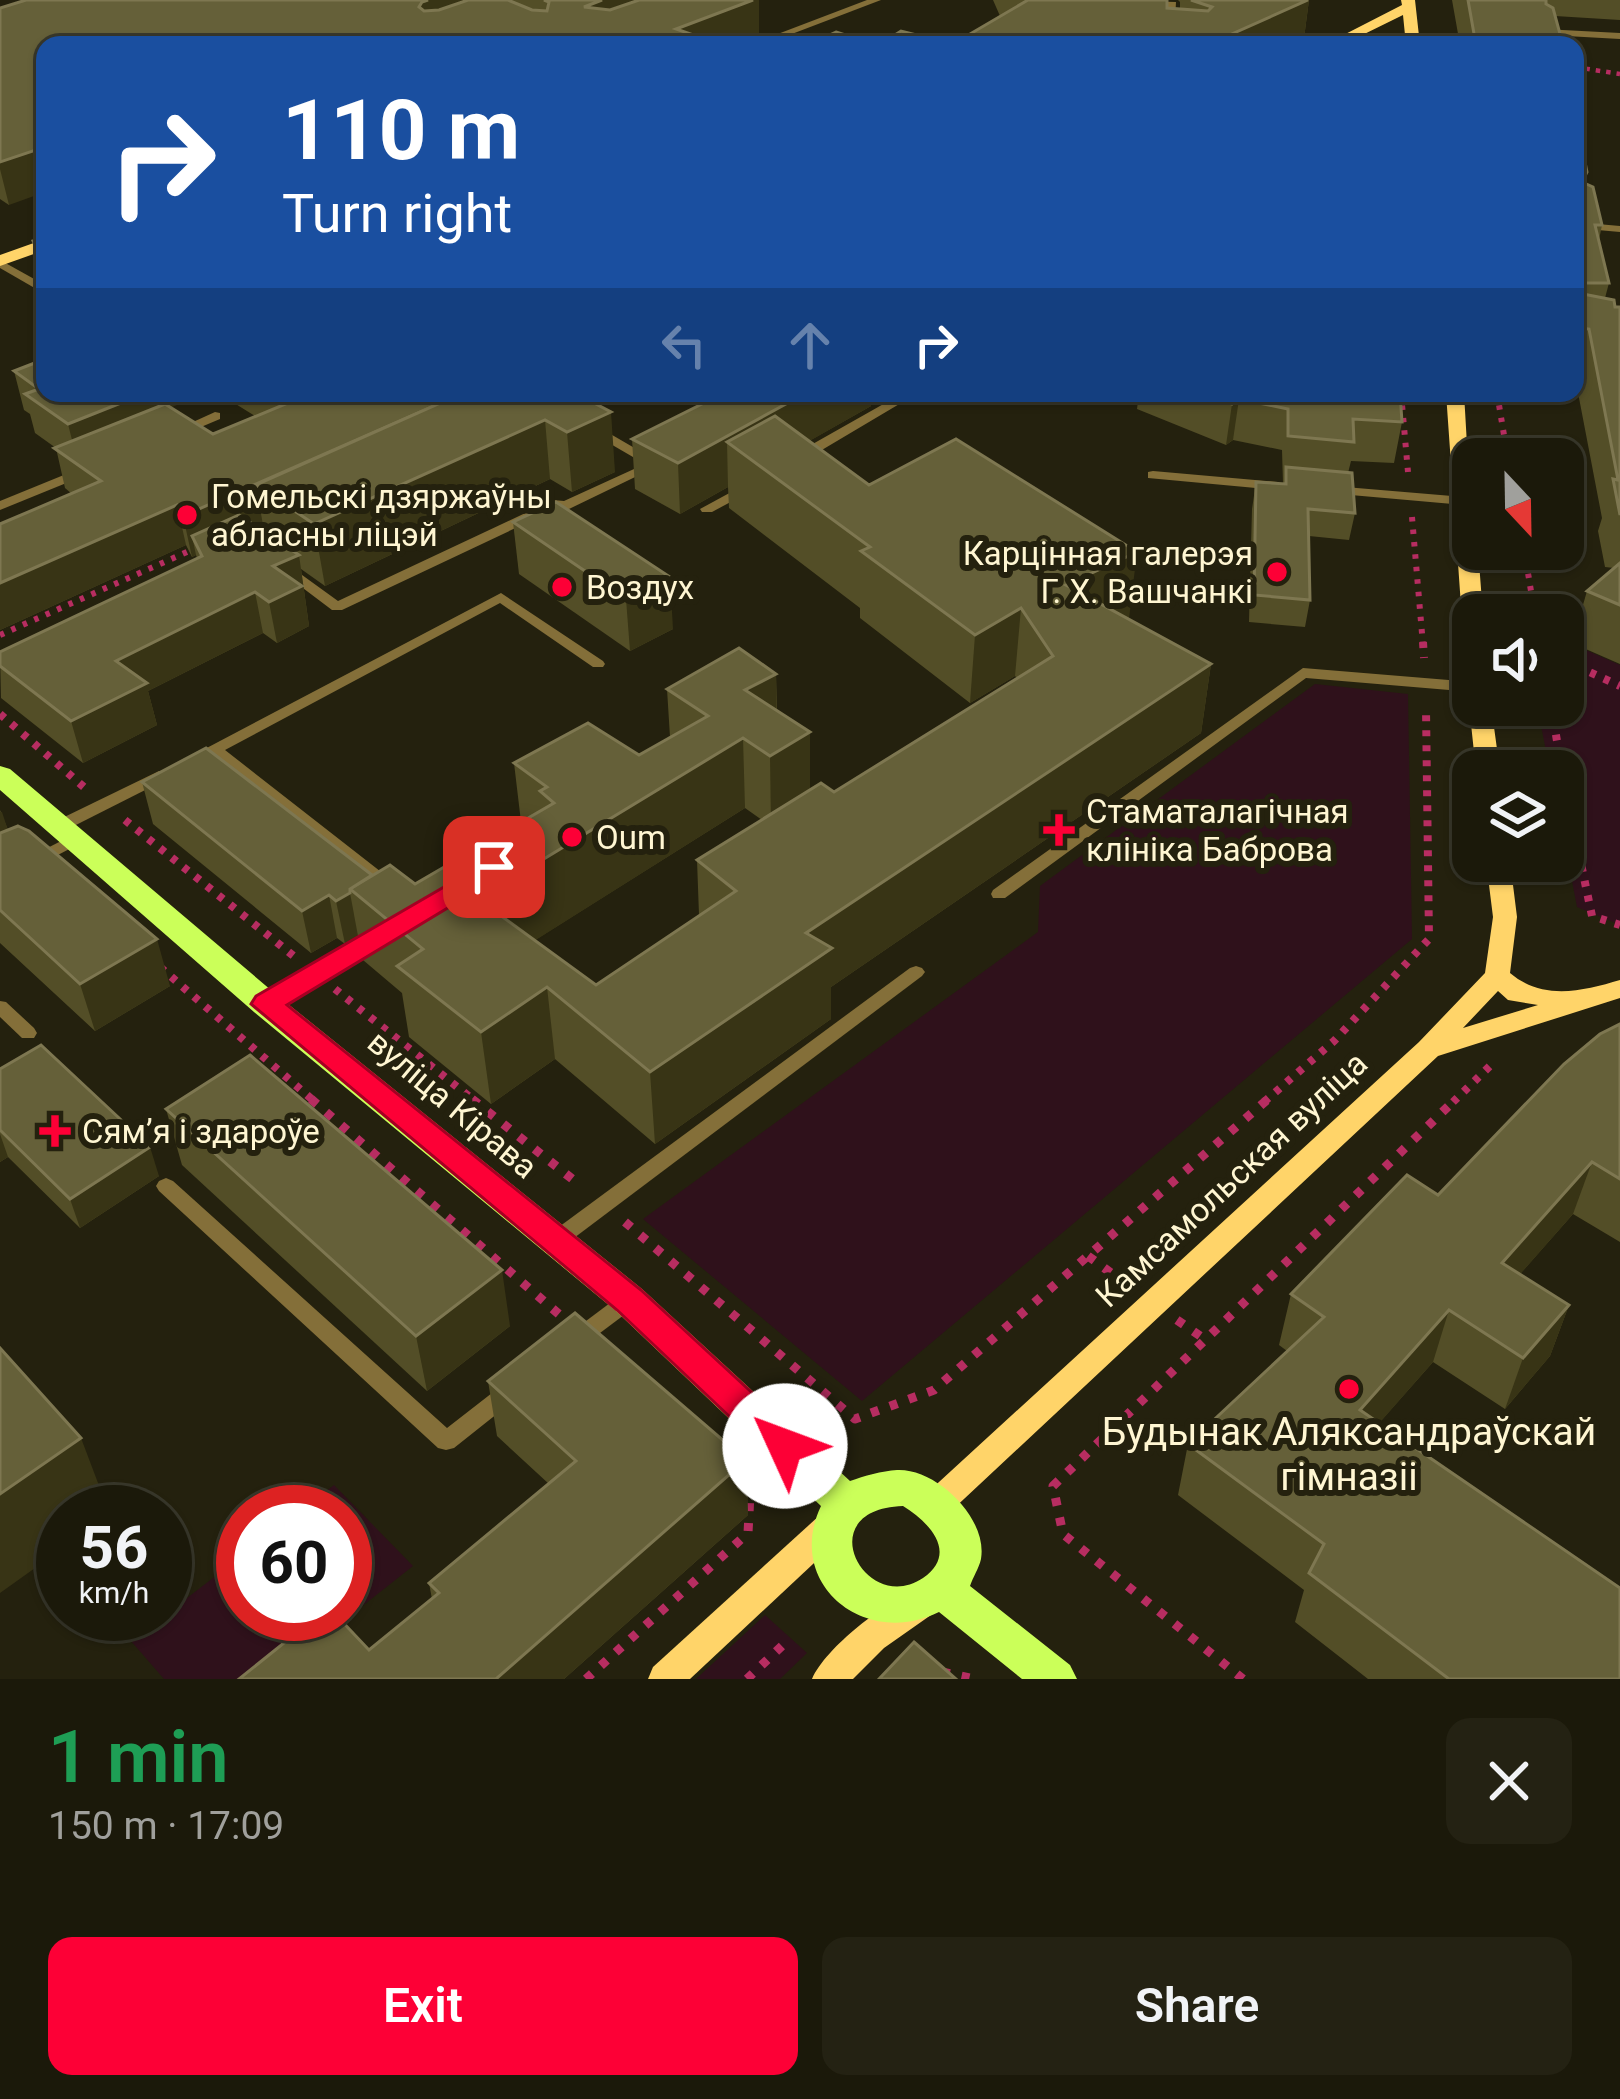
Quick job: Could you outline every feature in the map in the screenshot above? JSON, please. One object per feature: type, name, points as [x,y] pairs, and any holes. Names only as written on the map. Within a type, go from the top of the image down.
[{"type":"main road","name":"вуліца Кірава","points":[[0,776],[266,1004],[629,1300],[840,1514]]},
{"type":"main road","points":[[902,1487],[938,1503],[959,1535],[960,1555],[955,1573],[933,1594],[902,1606],[859,1595],[832,1563],[840,1514],[863,1493],[902,1487]]},
{"type":"main road","points":[[933,1594],[1055,1679]]},
{"type":"street","points":[[1348,36],[1408,4],[1412,36]]},
{"type":"street","points":[[0,262],[36,248]]},
{"type":"street","points":[[1457,402],[1459,438]]},
{"type":"street","points":[[1428,1048],[1497,976],[1504,916],[1500,882]]},
{"type":"street","points":[[1497,976],[1517,993],[1546,1000],[1581,999]]},
{"type":"street","name":"Камсамольская вуліца","points":[[938,1503],[1428,1048],[1620,989]]},
{"type":"street","points":[[665,1679],[840,1514]]},
{"type":"street","points":[[829,1679],[872,1637],[933,1594]]},
{"type":"lane","points":[[778,36],[876,0]]},
{"type":"lane","points":[[1103,0],[1173,4],[1170,36]]},
{"type":"lane","points":[[1544,36],[1543,32],[1620,36]]},
{"type":"lane","points":[[1584,225],[1620,229]]},
{"type":"lane","points":[[0,262],[36,284]]},
{"type":"lane","points":[[782,467],[893,402]]},
{"type":"lane","points":[[266,555],[337,607],[558,502],[564,506],[655,464],[569,415]]},
{"type":"lane","points":[[172,434],[215,416]]},
{"type":"lane","points":[[0,506],[107,461]]},
{"type":"lane","points":[[1154,476],[1294,487]]},
{"type":"lane","points":[[707,509],[763,478]]},
{"type":"lane","points":[[1317,489],[1452,500]]},
{"type":"lane","points":[[195,758],[501,597],[598,664]]},
{"type":"lane","points":[[999,894],[1303,673],[1452,685]]},
{"type":"lane","points":[[214,749],[397,893]]},
{"type":"lane","points":[[0,880],[103,803],[177,767]]},
{"type":"lane","points":[[266,1004],[395,926]]},
{"type":"lane","points":[[555,1242],[916,971]]},
{"type":"lane","points":[[0,1007],[28,1034]]},
{"type":"lane","points":[[166,1186],[446,1441],[532,1374]]},
{"type":"lane","points":[[574,1341],[629,1300]]},
{"type":"path","points":[[1584,68],[1620,74]]},
{"type":"path","points":[[569,415],[597,402]]},
{"type":"path","points":[[0,714],[103,803],[603,1203],[854,1419],[934,1390],[1334,1041],[1429,939],[1426,683],[1403,402]]},
{"type":"path","points":[[1498,402],[1504,438]]},
{"type":"path","points":[[0,635],[196,548]]},
{"type":"path","points":[[1584,670],[1620,686]]},
{"type":"path","points":[[1584,878],[1592,916],[1620,925]]},
{"type":"path","points":[[142,951],[574,1341]]},
{"type":"path","points":[[1243,1679],[1063,1534],[1054,1486],[1500,1056]]},
{"type":"path","points":[[586,1679],[748,1533],[750,1495],[734,1479]]},
{"type":"path","points":[[747,1679],[783,1646]]},
{"type":"path","points":[[925,1670],[975,1679]]},
{"type":"shaded area","points":[[1584,649],[1620,665],[1620,925],[1577,907],[1572,882],[1584,882],[1584,750],[1546,750],[1541,726],[1584,726]]},
{"type":"shaded area","points":[[1315,684],[1408,694],[1412,939],[862,1401],[643,1219],[1038,932],[1040,886]]},
{"type":"shaded area","points":[[372,1524],[413,1566],[372,1598]]},
{"type":"shaded area","points":[[216,1576],[216,1641],[318,1641],[270,1679],[164,1679],[131,1641],[192,1641],[192,1594]]},
{"type":"shaded area","points":[[765,1615],[807,1653],[780,1679],[696,1679]]},
{"type":"building","points":[[26,0],[428,0],[419,7],[424,11],[468,0],[508,0],[547,11],[549,2],[544,0],[602,0],[584,7],[610,10],[639,0],[753,0],[676,29],[696,36],[36,36],[36,150],[0,162],[0,8]]},
{"type":"building","points":[[1028,0],[1167,0],[1167,8],[1208,11],[1212,7],[1191,0],[1308,0],[1227,36],[967,36]]},
{"type":"building","points":[[1468,0],[1546,0],[1561,36],[1474,36]]},
{"type":"building","points":[[1584,183],[1593,187],[1602,225],[1595,225],[1609,283],[1584,283]]},
{"type":"building","points":[[1584,294],[1614,300],[1615,307],[1620,307],[1620,515],[1613,479],[1618,480],[1589,329],[1584,328]]},
{"type":"building","points":[[36,362],[36,387],[14,371]]},
{"type":"building","points":[[36,402],[123,402],[68,424]]},
{"type":"building","points":[[442,402],[183,516],[177,505],[0,583],[0,524],[101,481],[54,448],[165,404],[213,434],[288,403]]},
{"type":"building","points":[[443,402],[592,402],[611,412],[567,432],[545,420],[314,524],[256,485]]},
{"type":"building","points":[[706,402],[790,402],[678,463],[632,439]]},
{"type":"building","points":[[1254,402],[1401,402],[1402,422],[1353,419],[1354,442],[1288,436],[1288,409]]},
{"type":"building","points":[[775,416],[869,485],[956,439],[1137,552],[1066,585],[1211,664],[806,933],[832,948],[650,1072],[547,987],[481,1032],[397,966],[423,949],[350,889],[390,865],[415,884],[554,803],[540,791],[547,787],[514,763],[588,723],[639,755],[708,716],[667,689],[739,648],[776,674],[745,690],[810,732],[770,756],[743,738],[478,899],[596,985],[736,891],[697,860],[821,783],[834,792],[1053,656],[1021,608],[975,635],[861,551],[870,547],[727,442]]},
{"type":"building","points":[[1286,467],[1352,473],[1355,513],[1308,509],[1310,600],[1254,595],[1256,482],[1286,484]]},
{"type":"building","points":[[556,502],[670,577],[626,599],[513,522]]},
{"type":"building","points":[[239,515],[299,555],[273,566],[302,586],[269,602],[255,592],[116,661],[147,683],[71,721],[0,666],[0,652],[202,556],[192,536]]},
{"type":"building","points":[[1620,563],[1620,605],[1587,591]]},
{"type":"building","points":[[206,748],[372,875],[336,901],[329,895],[302,911],[142,782]]},
{"type":"building","points":[[18,826],[157,939],[80,984],[0,910],[0,833]]},
{"type":"building","name":"Будынак Аляксандраўскай гімназіі","points":[[1620,1024],[1620,1179],[1592,1162],[1502,1263],[1569,1305],[1523,1358],[1449,1310],[1360,1410],[1620,1588],[1620,1679],[1449,1679],[1309,1573],[1324,1544],[1188,1444],[1324,1317],[1291,1294],[1407,1175],[1438,1195],[1564,1064]]},
{"type":"building","name":"Сямʼя і здароўе","points":[[41,1045],[150,1147],[70,1199],[0,1130],[0,1069]]},
{"type":"building","points":[[250,1055],[502,1270],[416,1336],[166,1109]]},
{"type":"building","points":[[575,1313],[746,1460],[496,1679],[239,1679],[286,1641],[360,1641],[369,1650],[439,1593],[429,1583],[576,1461],[488,1381]]},
{"type":"building","points":[[0,1348],[81,1438],[0,1494]]},
{"type":"building","points":[[914,1642],[956,1679],[879,1679]]},
{"type":"place","name":"Гомельскі дзяржаўны абласны ліцэй","points":[[187,515]]},
{"type":"place","name":"Карцінная галерэя Г. Х. Вашчанкі","points":[[1277,572]]},
{"type":"place","name":"Воздух","points":[[562,587]]},
{"type":"place","name":"Стаматалагічная клініка Баброва","points":[[1059,830]]},
{"type":"place","name":"Oum","points":[[572,837]]},
{"type":"place","name":"Сямʼя і здароўе","points":[[55,1131]]},
{"type":"place","name":"Будынак Аляксандраўскай гімназіі","points":[[1349,1389]]},
{"type":"route","points":[[494,867],[266,1004],[629,1300],[785,1446]]}]
